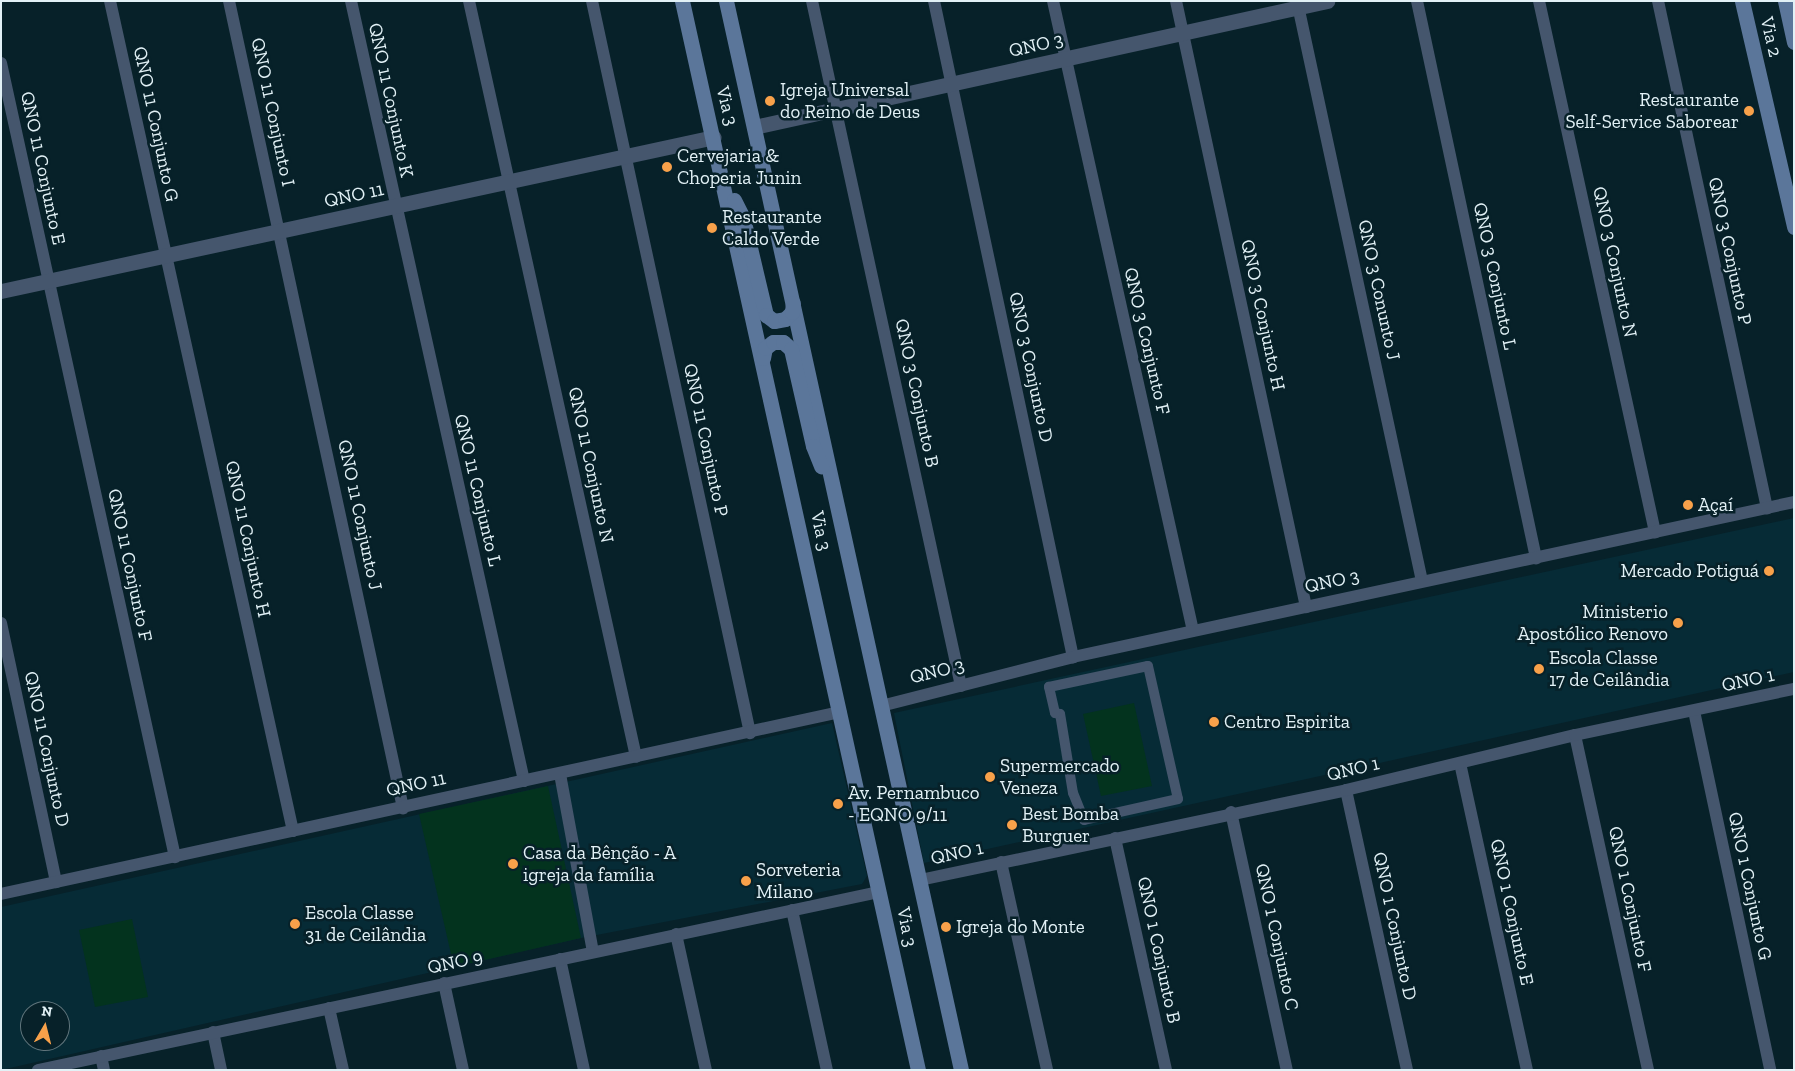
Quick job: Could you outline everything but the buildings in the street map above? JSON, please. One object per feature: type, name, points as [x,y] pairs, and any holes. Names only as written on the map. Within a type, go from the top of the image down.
[{"type":"main road","name":"Via 3","points":[[682,1],[763,358],[918,1070]]},
{"type":"main road","points":[[720,1],[734,37]]},
{"type":"main road","name":"Via 3","points":[[726,1],[961,1070]]},
{"type":"main road","name":"Via 2","points":[[1742,1],[1794,228]]},
{"type":"main road","name":"Via 2","points":[[1785,1],[1794,42]]},
{"type":"main road","points":[[723,178],[743,218],[766,314],[774,320],[785,319],[792,312],[793,303]]},
{"type":"main road","points":[[763,358],[765,348],[773,342],[783,342],[791,349],[813,446],[837,504]]},
{"type":"main road","points":[[906,1017],[925,1070]]},
{"type":"street","name":"QNO 11 Conjunto G","points":[[110,1],[166,256]]},
{"type":"street","name":"QNO 11 Conjunto I","points":[[229,1],[280,230]]},
{"type":"street","name":"QNO 11 Conjunto K","points":[[351,1],[395,207]]},
{"type":"street","name":"QNO 11 Conjunto N","points":[[469,1],[636,757]]},
{"type":"street","name":"QNO 11 Conjunto P","points":[[592,1],[750,733]]},
{"type":"street","name":"QNO 3 Conjunto B","points":[[812,1],[961,686]]},
{"type":"street","name":"QNO 3 Conjunto D","points":[[934,1],[1073,657]]},
{"type":"street","name":"QNO 3 Conjunto F","points":[[1053,1],[1193,631]]},
{"type":"street","name":"QNO 3 Conjunto H","points":[[1176,1],[1306,607]]},
{"type":"street","name":"QNO 3","points":[[754,127],[953,86],[1298,4],[1327,1]]},
{"type":"street","name":"QNO 3 Conjunto L","points":[[1417,1],[1536,558]]},
{"type":"street","name":"QNO 3 Conjunto N","points":[[1539,1],[1655,532]]},
{"type":"street","name":"QNO 3 Conjunto P","points":[[1658,1],[1767,508]]},
{"type":"street","name":"QNO 3 Conunto J","points":[[1298,4],[1422,581]]},
{"type":"street","name":"QNO 11 Conjunto E","points":[[1,63],[49,281]]},
{"type":"street","name":"QNO 11","points":[[1,291],[714,137]]},
{"type":"street","name":"QNO 11 Conjunto L","points":[[395,207],[524,781]]},
{"type":"street","name":"QNO 11 Conjunto J","points":[[280,230],[403,808]]},
{"type":"street","name":"QNO 11 Conjunto H","points":[[166,256],[293,831]]},
{"type":"street","name":"QNO 11 Conjunto F","points":[[49,281],[175,857]]},
{"type":"street","name":"QNO 3","points":[[881,706],[1073,657],[1794,502]]},
{"type":"street","name":"QNO 11 Conjunto D","points":[[1,623],[56,882]]},
{"type":"street","points":[[1148,666],[1178,799],[1084,820],[1073,794],[1060,714],[1055,713],[1049,687],[1148,666]]},
{"type":"street","name":"QNO 1","points":[[920,880],[1231,812],[1346,790],[1575,736],[1794,689]]},
{"type":"street","name":"QNO 1 Conjunto G","points":[[1694,711],[1770,1070]]},
{"type":"street","name":"QNO 11","points":[[1,894],[840,712]]},
{"type":"street","name":"QNO 1 Conjunto F","points":[[1575,736],[1648,1070]]},
{"type":"street","name":"QNO 1 Conjunto E","points":[[1460,763],[1527,1070]]},
{"type":"street","points":[[560,774],[593,952]]},
{"type":"street","name":"QNO 1 Conjunto D","points":[[1346,790],[1407,1070]]},
{"type":"street","name":"QNO 1 Conjunto C","points":[[1231,812],[1287,1070]]},
{"type":"street","name":"QNO 1 Conjunto B","points":[[1116,838],[1166,1070]]},
{"type":"street","points":[[1001,862],[1047,1070]]},
{"type":"street","name":"QNO 9","points":[[38,1070],[879,892]]},
{"type":"street","points":[[792,910],[827,1070]]},
{"type":"street","points":[[676,934],[706,1070]]},
{"type":"street","points":[[560,959],[584,1070]]},
{"type":"street","points":[[444,983],[463,1070]]},
{"type":"street","points":[[329,1008],[343,1070]]},
{"type":"street","points":[[213,1032],[222,1070]]},
{"type":"street","points":[[101,1056],[104,1070]]},
{"type":"shaded area","points":[[1794,518],[1794,672],[924,863],[894,713]]},
{"type":"shaded area","points":[[832,723],[867,876],[862,884],[581,938],[1,1070],[1,907]]},
{"type":"green space","points":[[1134,703],[1152,786],[1101,796],[1083,714]]},
{"type":"green space","points":[[548,786],[581,938],[454,967],[419,814]]},
{"type":"green space","points":[[132,919],[148,997],[95,1007],[79,930]]},
{"type":"place","name":"Igreja Universal do Reino de Deus","points":[[770,101]]},
{"type":"place","name":"Restaurante Self-Service Saborear","points":[[1749,111]]},
{"type":"place","name":"Cervejaria & Choperia Junin","points":[[667,167]]},
{"type":"place","name":"Restaurante Caldo Verde","points":[[712,228]]},
{"type":"place","name":"Açaí","points":[[1688,505]]},
{"type":"place","name":"Mercado Potiguá","points":[[1769,571]]},
{"type":"place","name":"Ministerio Apostólico Renovo","points":[[1678,623]]},
{"type":"place","name":"Escola Classe 17 de Ceilândia","points":[[1539,669]]},
{"type":"place","name":"Centro Espirita","points":[[1214,722]]},
{"type":"place","name":"Supermercado Veneza","points":[[990,777]]},
{"type":"place","name":"Av. Pernambuco - EQNO 9/11","points":[[838,804]]},
{"type":"place","name":"Best Bomba Burguer","points":[[1012,825]]},
{"type":"place","name":"Casa da Bênção - A igreja da família","points":[[513,864]]},
{"type":"place","name":"Sorveteria Milano","points":[[746,881]]},
{"type":"place","name":"Escola Classe 31 de Ceilândia","points":[[295,924]]},
{"type":"place","name":"Igreja do Monte","points":[[946,927]]}]
